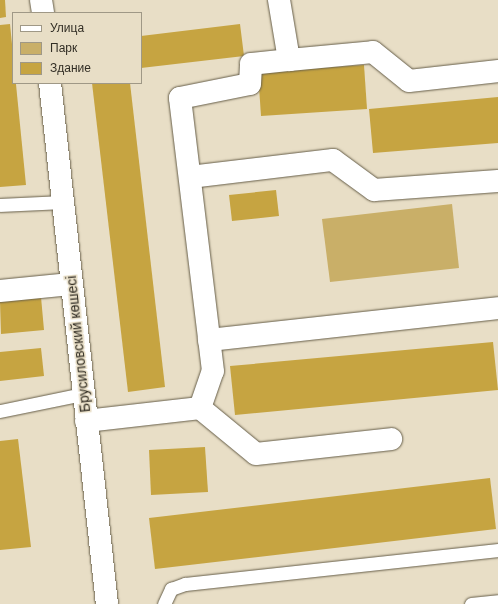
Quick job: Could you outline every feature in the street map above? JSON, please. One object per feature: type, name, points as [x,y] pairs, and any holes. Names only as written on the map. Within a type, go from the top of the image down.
[{"type":"street","points":[[41,0],[43,12]]},
{"type":"street","points":[[279,0],[289,60]]},
{"type":"street","points":[[200,408],[213,371],[180,98],[250,84],[251,64],[372,52],[409,81],[498,72]]},
{"type":"street","name":"Брусиловский көшесі","points":[[50,84],[86,422],[108,604]]},
{"type":"street","points":[[190,177],[333,160],[374,190],[498,181]]},
{"type":"street","points":[[0,291],[71,284]]},
{"type":"street","points":[[209,340],[498,308]]},
{"type":"street","points":[[86,422],[200,408],[256,454],[391,439]]},
{"type":"lane","points":[[0,205],[62,202]]},
{"type":"lane","points":[[0,411],[83,394]]},
{"type":"lane","points":[[164,604],[170,589],[186,584],[498,550]]},
{"type":"lane","points":[[471,604],[498,600]]},
{"type":"green space","points":[[452,204],[459,268],[330,282],[322,219]]},
{"type":"building","points":[[0,0],[5,0],[6,17],[0,18]]},
{"type":"building","points":[[10,24],[12,44],[12,84],[16,84],[26,185],[0,187],[0,25]]},
{"type":"building","points":[[240,24],[244,56],[142,68],[142,36]]},
{"type":"building","points":[[364,65],[367,109],[261,116],[258,72]]},
{"type":"building","points":[[92,84],[130,84],[165,387],[128,392]]},
{"type":"building","points":[[498,97],[498,143],[373,153],[369,109]]},
{"type":"building","points":[[276,190],[279,216],[232,221],[229,195]]},
{"type":"building","points":[[41,297],[44,330],[1,334],[0,301]]},
{"type":"building","points":[[493,342],[498,390],[235,415],[230,366]]},
{"type":"building","points":[[41,348],[44,376],[0,381],[0,352]]},
{"type":"building","points":[[18,439],[31,547],[0,550],[0,441]]},
{"type":"building","points":[[205,447],[208,492],[151,495],[149,450]]},
{"type":"building","points":[[490,478],[496,529],[155,569],[149,518]]}]
